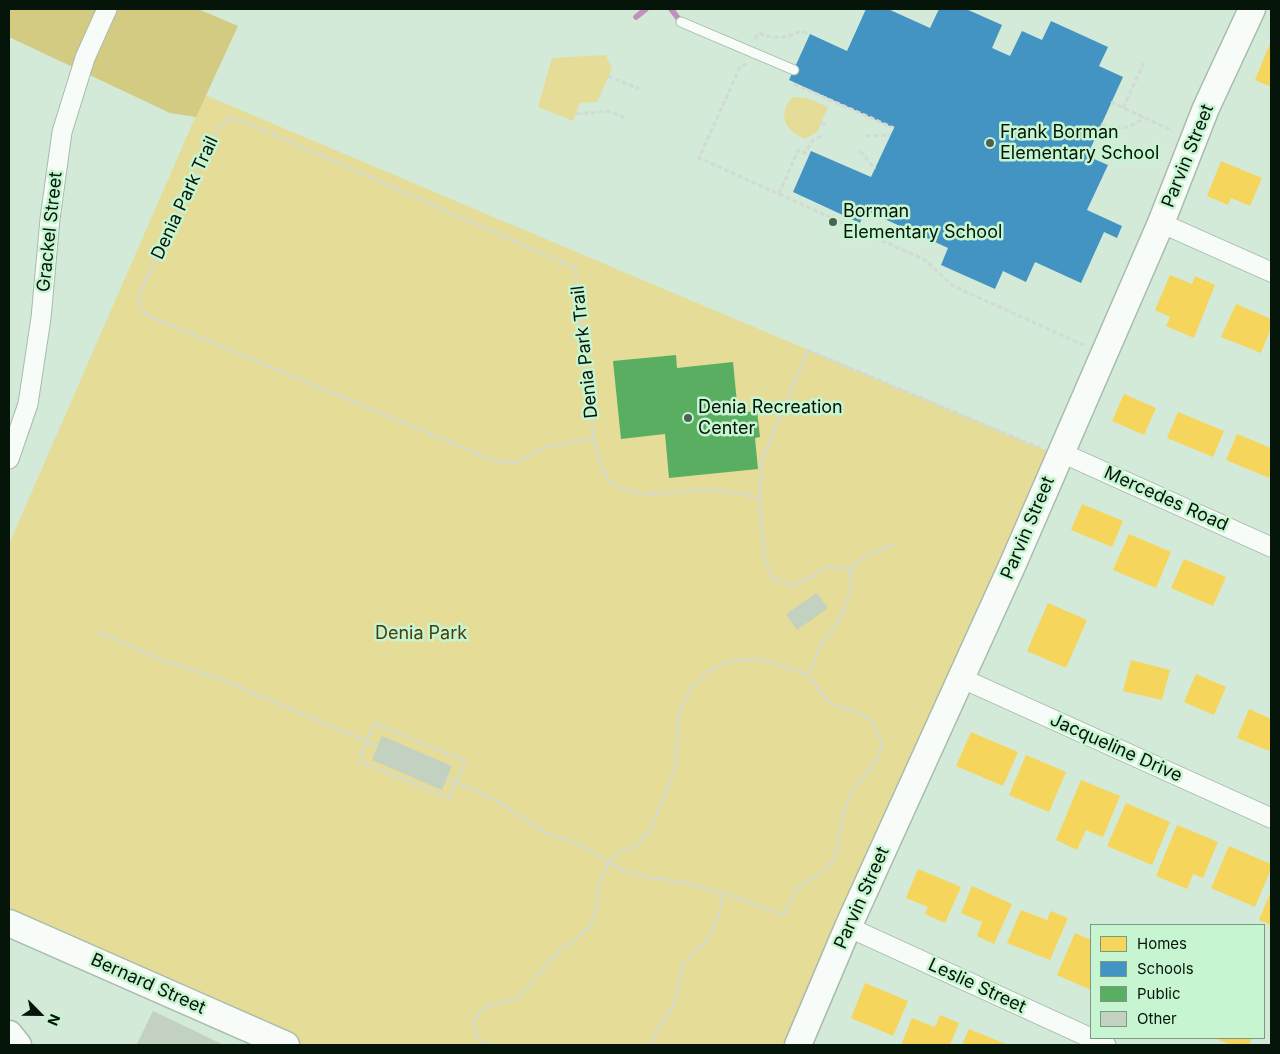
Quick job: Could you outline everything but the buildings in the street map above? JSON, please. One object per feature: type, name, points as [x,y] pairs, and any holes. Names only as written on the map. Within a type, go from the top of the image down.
[{"type":"street","name":"Grackel Street","points":[[9,459],[28,404],[62,132],[85,58],[107,9]]},
{"type":"street","name":"Parvin Street","points":[[798,1045],[848,928],[1060,454],[1161,223],[1206,108],[1252,9]]},
{"type":"street","points":[[1161,223],[1271,272]]},
{"type":"street","name":"Mercedes Road","points":[[1060,454],[1271,547]]},
{"type":"street","name":"Jacqueline Drive","points":[[961,678],[1271,818]]},
{"type":"street","name":"Bernard Street","points":[[9,923],[286,1045]]},
{"type":"street","name":"Leslie Street","points":[[848,928],[1090,1038]]},
{"type":"street","points":[[9,1034],[18,1045]]},
{"type":"street","name":"Leslie Street","points":[[1093,1039],[1106,1045]]},
{"type":"lane","points":[[681,22],[794,70]]},
{"type":"path","points":[[748,51],[759,33],[768,36],[784,37],[789,37],[800,31],[810,34]]},
{"type":"path","points":[[1123,108],[1144,63]]},
{"type":"path","points":[[749,64],[740,67],[699,158],[925,260],[953,286],[1087,346]]},
{"type":"path","points":[[608,76],[639,89]]},
{"type":"path","points":[[785,80],[894,128]]},
{"type":"path","points":[[1111,102],[1178,133]]},
{"type":"path","points":[[576,114],[610,110],[625,118]]},
{"type":"path","name":"Denia Park Trail","points":[[594,439],[544,447],[516,463],[495,461],[151,317],[140,308],[139,295],[219,126],[230,118],[243,121],[575,268],[594,439],[600,463],[613,483],[635,492],[732,491],[759,498]]},
{"type":"path","points":[[1101,124],[1122,129],[1133,126],[1144,118]]},
{"type":"path","points":[[821,123],[826,125]]},
{"type":"path","points":[[779,194],[798,150],[805,153],[813,140],[824,135]]},
{"type":"path","points":[[866,136],[890,135]]},
{"type":"path","points":[[860,151],[875,169]]},
{"type":"path","points":[[893,544],[863,558],[850,569],[828,566],[810,578],[790,586],[772,578],[765,560],[759,498],[762,460],[808,350],[1060,454]]},
{"type":"path","points":[[808,675],[821,644],[840,620],[851,590],[850,569]]},
{"type":"path","points":[[99,632],[164,661],[218,678],[378,746]]},
{"type":"path","points":[[447,778],[497,801],[548,834],[578,844],[608,863],[622,870],[652,878],[682,882],[722,893],[784,916],[797,888],[824,872],[836,857],[843,814],[851,793],[880,757],[882,744],[873,722],[855,712],[829,703],[808,675],[760,659],[732,660],[709,671],[692,687],[679,711],[675,769],[652,826],[639,844],[617,854],[608,863],[598,886],[597,906],[591,925],[574,941],[559,951],[518,998],[486,1007],[474,1020],[476,1038],[489,1045]]},
{"type":"path","points":[[375,723],[465,760],[456,783],[449,798],[359,761],[375,723]]},
{"type":"path","points":[[652,1045],[653,1037],[676,1000],[684,962],[709,939],[722,904],[722,893]]},
{"type":"green space","points":[[606,55],[612,69],[597,102],[580,103],[573,121],[538,107],[552,58]]},
{"type":"green space","name":"Denia Park","points":[[205,95],[1059,456],[799,1045],[282,1045],[9,927],[9,544]]},
{"type":"green space","points":[[792,97],[806,98],[828,107],[817,132],[805,139],[792,131],[785,122],[785,111]]},
{"type":"shaded area","points":[[9,9],[198,9],[238,26],[196,117],[170,113],[9,37]]},
{"type":"waterway","points":[[636,17],[646,9]]},
{"type":"waterway","points":[[671,9],[681,22]]},
{"type":"place","name":"Frank Borman Elementary School","points":[[990,143]]},
{"type":"place","name":"Borman Elementary School","points":[[833,222]]},
{"type":"place","name":"Denia Recreation Center","points":[[688,418]]}]
